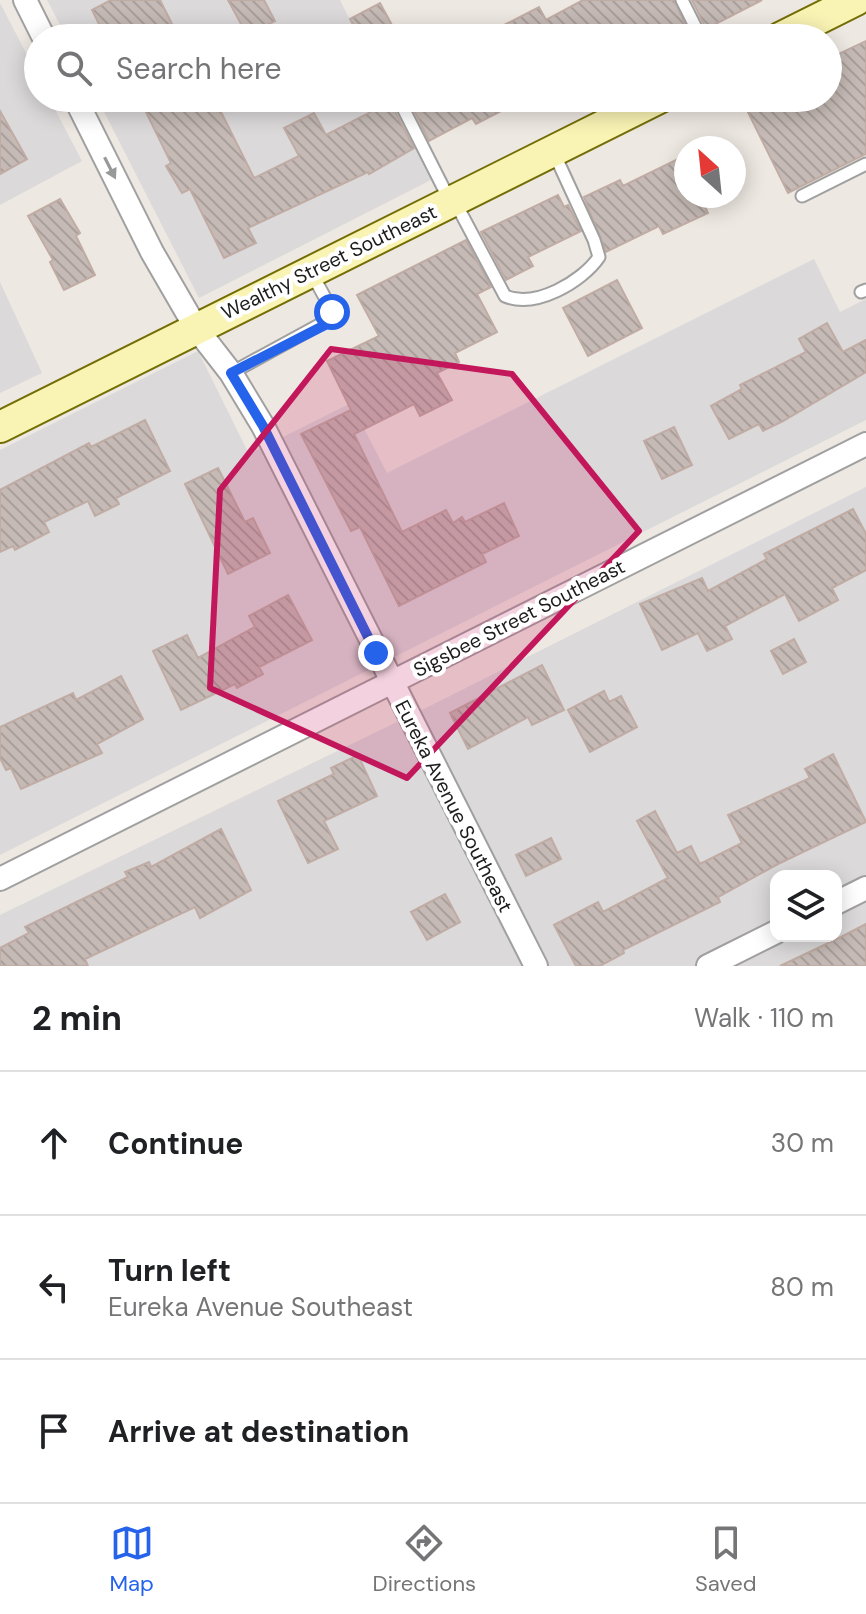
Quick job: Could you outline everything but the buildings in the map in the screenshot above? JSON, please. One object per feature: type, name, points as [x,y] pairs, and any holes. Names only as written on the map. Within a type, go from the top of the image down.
[{"type":"main road","points":[[808,24],[856,0]]},
{"type":"main road","name":"Wealthy Street Southeast","points":[[0,427],[631,112]]},
{"type":"street","points":[[25,0],[37,24]]},
{"type":"street","name":"Eureka Avenue Southeast","points":[[82,112],[152,252],[196,328],[231,373],[263,426],[536,966]]},
{"type":"street","name":"Sigsbee Street Southeast","points":[[0,879],[866,444]]},
{"type":"street","points":[[842,900],[866,888]]},
{"type":"street","points":[[708,966],[770,935]]},
{"type":"lane","points":[[682,0],[694,24]]},
{"type":"lane","points":[[405,112],[505,296],[516,301],[540,297],[592,268],[599,257],[553,151]]},
{"type":"lane","points":[[802,196],[866,164]]},
{"type":"lane","points":[[231,373],[330,319],[329,305],[311,271]]},
{"type":"highlighted area","points":[[331,349],[512,374],[639,531],[407,778],[210,688],[220,490]]},
{"type":"shaded area","points":[[47,0],[340,0],[352,24],[60,24]]},
{"type":"shaded area","points":[[0,3],[24,49],[24,112],[56,112],[82,161],[0,205]]},
{"type":"shaded area","points":[[104,112],[396,112],[431,180],[199,298]]},
{"type":"shaded area","points":[[814,259],[840,312],[866,299],[866,420],[0,855],[0,450],[198,351],[249,454],[351,403],[387,473]]},
{"type":"shaded area","points":[[0,282],[42,373],[0,393]]},
{"type":"shaded area","points":[[866,487],[866,966],[0,966],[0,915],[436,703]]},
{"type":"route","points":[[332,312],[325,325],[231,373],[263,426],[376,653]]}]
